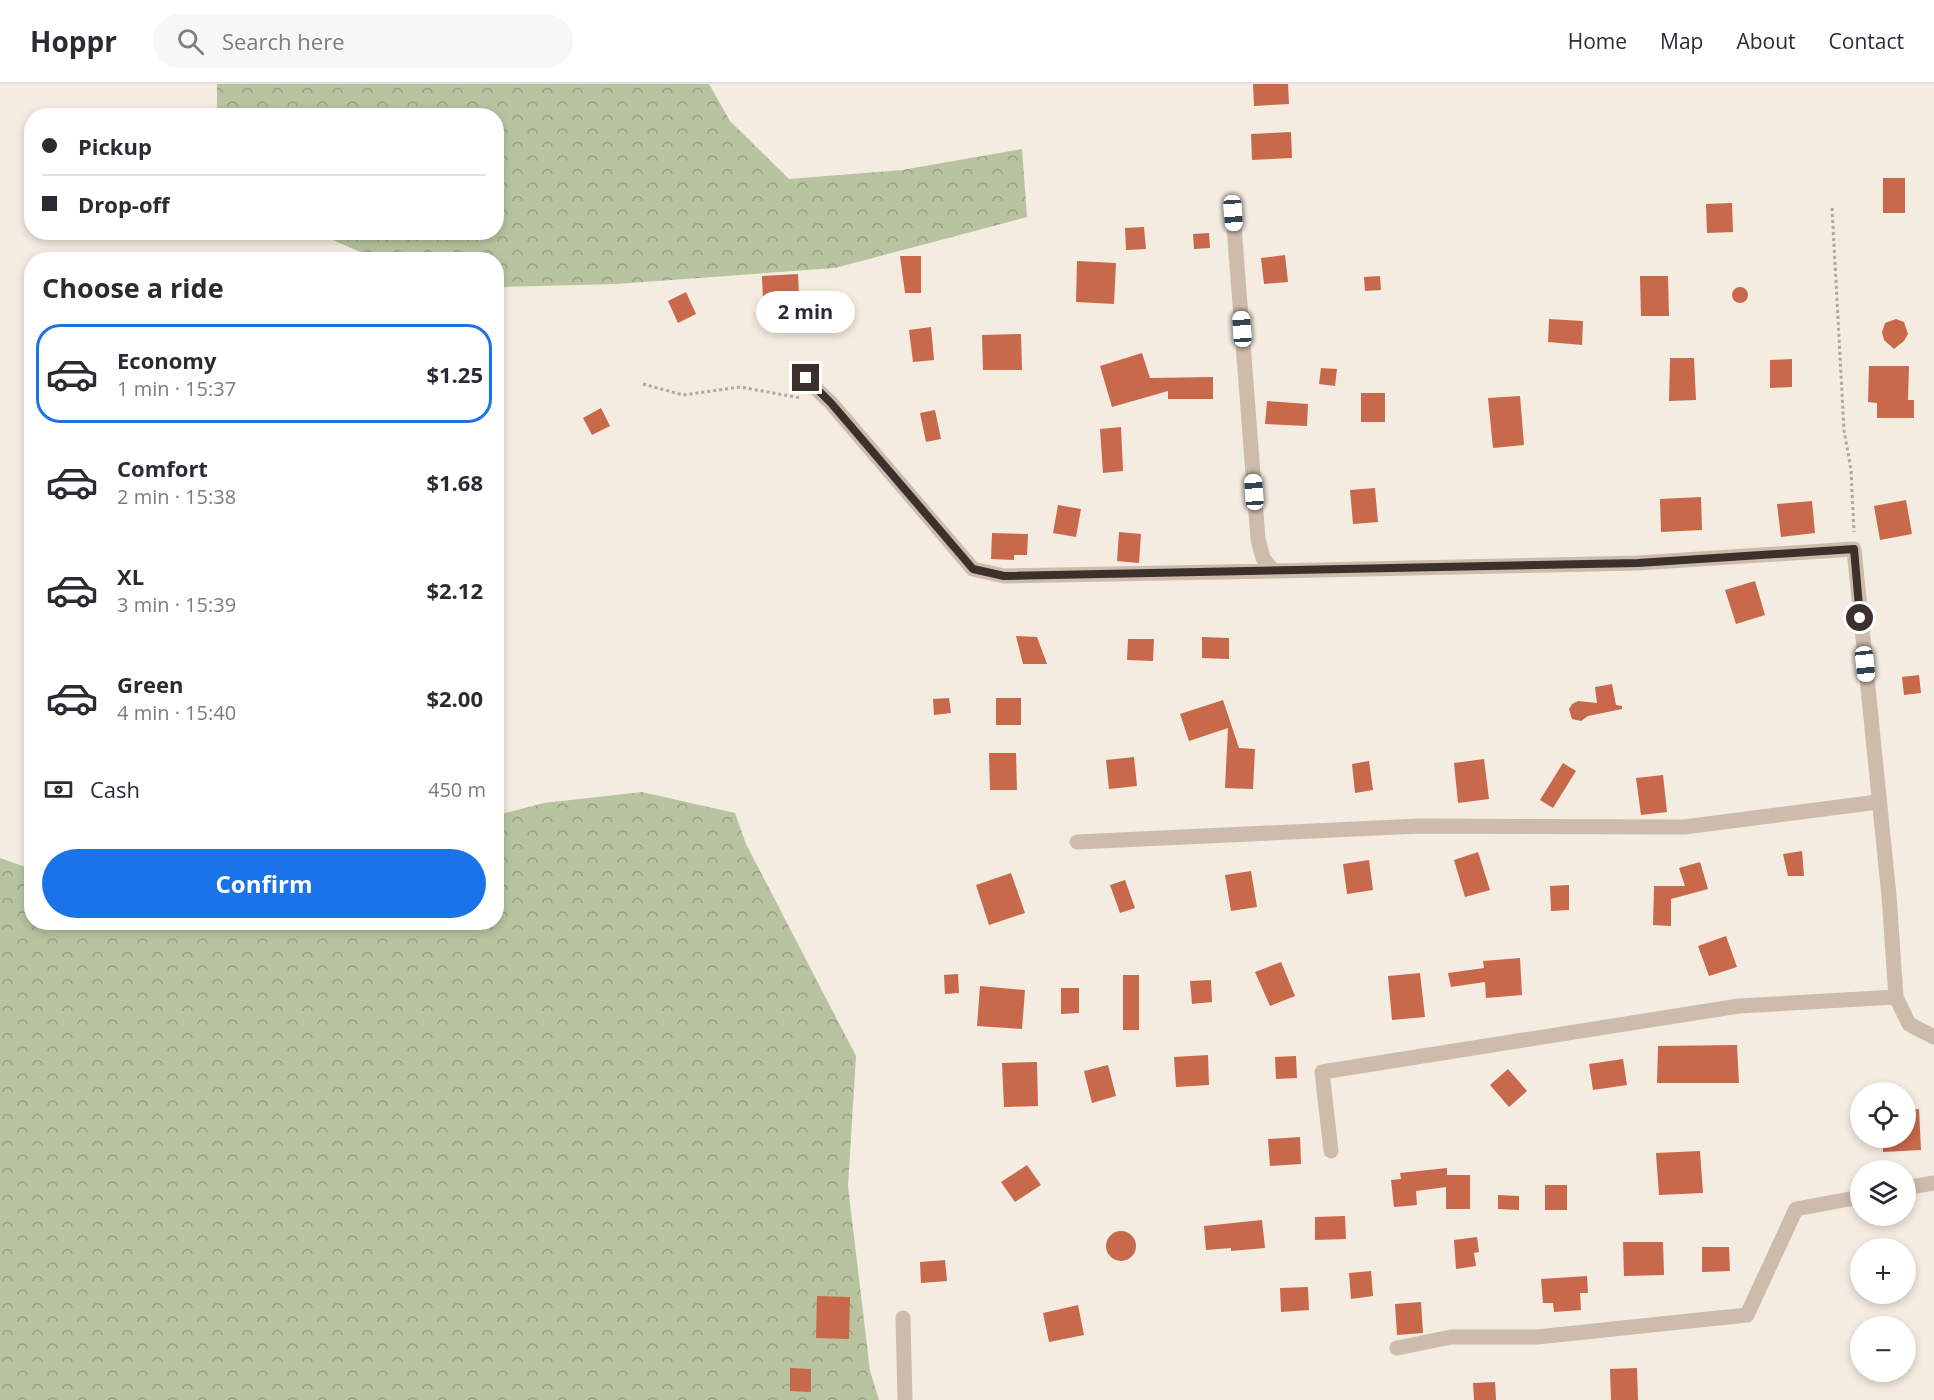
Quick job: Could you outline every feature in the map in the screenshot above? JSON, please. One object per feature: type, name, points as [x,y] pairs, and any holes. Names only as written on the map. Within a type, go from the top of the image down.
[{"type":"street","points":[[1233,213],[1258,539],[1263,558],[1274,571]]},
{"type":"street","points":[[806,378],[831,403],[973,569],[1004,576],[1638,563],[1854,549],[1896,997],[1909,1024],[1934,1037]]},
{"type":"street","points":[[1077,842],[1419,826],[1684,827],[1878,802]]},
{"type":"street","points":[[1331,1151],[1322,1072],[1739,1006],[1896,997]]},
{"type":"street","points":[[1916,1186],[1934,1183]]},
{"type":"street","points":[[1398,1348],[1451,1337],[1537,1337],[1747,1315],[1796,1209],[1850,1199]]},
{"type":"street","points":[[903,1318],[905,1400]]},
{"type":"path","points":[[1832,208],[1844,430],[1851,470],[1854,532]]},
{"type":"path","points":[[644,384],[683,395],[740,387],[831,403]]},
{"type":"green space","points":[[217,84],[709,84],[730,121],[789,179],[902,170],[1022,149],[1027,217],[835,268],[616,284],[504,287],[504,252],[360,252],[333,240],[504,240],[504,108],[217,108]]},
{"type":"green space","points":[[642,792],[735,813],[746,844],[856,1056],[848,1186],[870,1371],[879,1400],[0,1400],[0,858],[24,867],[24,930],[504,930],[504,813],[544,803]]},
{"type":"building","points":[[1253,84],[1288,84],[1289,104],[1254,106]]},
{"type":"building","points":[[1291,132],[1292,158],[1252,160],[1251,134]]},
{"type":"building","points":[[1883,178],[1905,178],[1905,213],[1883,213]]},
{"type":"building","points":[[1732,203],[1733,232],[1707,233],[1706,204]]},
{"type":"building","points":[[1144,227],[1146,249],[1126,250],[1125,228]]},
{"type":"building","points":[[1209,233],[1210,248],[1194,249],[1193,234]]},
{"type":"building","points":[[1285,255],[1288,282],[1264,284],[1261,258]]},
{"type":"building","points":[[900,256],[921,256],[921,293],[905,293]]},
{"type":"building","points":[[1077,261],[1116,263],[1114,304],[1076,302]]},
{"type":"building","points":[[798,274],[799,296],[763,299],[762,276]]},
{"type":"building","points":[[1380,276],[1381,290],[1365,291],[1364,277]]},
{"type":"building","points":[[1640,276],[1668,276],[1669,316],[1641,316]]},
{"type":"building","points":[[1737,287],[1743,287],[1748,295],[1746,301],[1737,303],[1732,298],[1732,292]]},
{"type":"building","points":[[686,292],[696,314],[678,323],[668,301]]},
{"type":"building","points":[[1549,319],[1583,321],[1582,345],[1548,342]]},
{"type":"building","points":[[1896,319],[1904,322],[1908,334],[1904,341],[1894,349],[1884,340],[1882,332],[1885,323]]},
{"type":"building","points":[[931,327],[934,360],[913,362],[909,330]]},
{"type":"building","points":[[1021,334],[1022,370],[983,370],[982,335]]},
{"type":"building","points":[[1142,353],[1150,378],[1213,377],[1213,399],[1168,399],[1168,391],[1112,407],[1100,366]]},
{"type":"building","points":[[1670,358],[1694,358],[1696,400],[1669,401]]},
{"type":"building","points":[[1792,359],[1792,387],[1770,388],[1770,360]]},
{"type":"building","points":[[1869,366],[1909,366],[1908,400],[1914,400],[1914,418],[1877,418],[1877,403],[1868,402]]},
{"type":"building","points":[[1321,368],[1337,369],[1335,386],[1319,384]]},
{"type":"building","points":[[1361,393],[1385,393],[1385,422],[1361,422]]},
{"type":"building","points":[[1520,396],[1524,445],[1493,448],[1488,398]]},
{"type":"building","points":[[1267,401],[1308,404],[1307,426],[1265,424]]},
{"type":"building","points":[[601,408],[610,426],[592,435],[583,418]]},
{"type":"building","points":[[935,410],[941,439],[926,442],[920,413]]},
{"type":"building","points":[[1121,427],[1123,471],[1103,473],[1100,429]]},
{"type":"building","points":[[1375,488],[1378,522],[1353,524],[1350,490]]},
{"type":"building","points":[[1701,497],[1702,530],[1661,532],[1660,499]]},
{"type":"building","points":[[1906,500],[1912,534],[1880,540],[1874,506]]},
{"type":"building","points":[[1812,501],[1815,533],[1781,537],[1777,504]]},
{"type":"building","points":[[1058,505],[1081,509],[1076,537],[1053,533]]},
{"type":"building","points":[[1119,532],[1141,534],[1139,563],[1117,561]]},
{"type":"building","points":[[992,533],[1028,534],[1027,555],[1014,555],[1014,560],[991,559]]},
{"type":"building","points":[[1755,581],[1765,615],[1736,624],[1725,590]]},
{"type":"building","points":[[1016,636],[1037,637],[1047,664],[1023,664]]},
{"type":"building","points":[[1202,637],[1229,638],[1229,659],[1202,658]]},
{"type":"building","points":[[1128,639],[1154,639],[1153,661],[1127,660]]},
{"type":"building","points":[[1919,675],[1921,693],[1904,695],[1902,677]]},
{"type":"building","points":[[1612,684],[1616,705],[1622,706],[1622,709],[1588,716],[1581,721],[1572,719],[1569,709],[1572,704],[1578,701],[1597,703],[1595,687]]},
{"type":"building","points":[[949,698],[951,713],[934,715],[933,699]]},
{"type":"building","points":[[996,698],[1021,698],[1021,725],[996,725]]},
{"type":"building","points":[[1223,700],[1239,748],[1255,749],[1253,789],[1225,788],[1228,728],[1189,741],[1180,714]]},
{"type":"building","points":[[989,753],[1016,753],[1017,790],[990,790]]},
{"type":"building","points":[[1134,757],[1137,786],[1109,789],[1106,760]]},
{"type":"building","points":[[1484,759],[1489,799],[1458,803],[1454,763]]},
{"type":"building","points":[[1369,761],[1373,790],[1355,793],[1352,764]]},
{"type":"building","points":[[1563,763],[1576,771],[1553,808],[1540,800]]},
{"type":"building","points":[[1663,775],[1667,812],[1641,815],[1636,778]]},
{"type":"building","points":[[1802,851],[1804,876],[1788,876],[1783,854]]},
{"type":"building","points":[[1478,852],[1490,890],[1465,897],[1454,860]]},
{"type":"building","points":[[1369,860],[1373,890],[1347,894],[1343,864]]},
{"type":"building","points":[[1700,862],[1708,889],[1671,899],[1671,926],[1653,925],[1654,886],[1685,886],[1679,868]]},
{"type":"building","points":[[1251,871],[1257,907],[1231,911],[1225,875]]},
{"type":"building","points":[[1011,873],[1025,913],[989,925],[976,885]]},
{"type":"building","points":[[1125,880],[1135,908],[1120,913],[1110,885]]},
{"type":"building","points":[[1569,885],[1569,910],[1551,911],[1550,886]]},
{"type":"building","points":[[1726,936],[1737,967],[1709,976],[1698,946]]},
{"type":"building","points":[[1520,958],[1522,995],[1486,998],[1485,982],[1451,987],[1448,973],[1484,968],[1483,961]]},
{"type":"building","points":[[1281,962],[1295,996],[1270,1006],[1255,972]]},
{"type":"building","points":[[1420,973],[1425,1017],[1392,1020],[1388,976]]},
{"type":"building","points":[[958,974],[959,993],[945,994],[944,975]]},
{"type":"building","points":[[1123,975],[1139,975],[1139,1030],[1123,1030]]},
{"type":"building","points":[[1211,980],[1212,1002],[1192,1004],[1190,981]]},
{"type":"building","points":[[980,986],[1025,990],[1022,1029],[977,1026]]},
{"type":"building","points":[[1061,988],[1079,988],[1079,1013],[1061,1014]]},
{"type":"building","points":[[1737,1045],[1739,1083],[1657,1083],[1658,1046]]},
{"type":"building","points":[[1208,1055],[1209,1085],[1176,1087],[1174,1057]]},
{"type":"building","points":[[1296,1056],[1297,1078],[1276,1079],[1275,1057]]},
{"type":"building","points":[[1623,1059],[1627,1085],[1593,1090],[1589,1064]]},
{"type":"building","points":[[1037,1062],[1038,1106],[1004,1107],[1002,1063]]},
{"type":"building","points":[[1108,1065],[1116,1096],[1092,1103],[1084,1071]]},
{"type":"building","points":[[1508,1069],[1527,1091],[1509,1107],[1490,1085]]},
{"type":"building","points":[[1916,1109],[1919,1109],[1921,1150],[1883,1152],[1883,1148],[1916,1148]]},
{"type":"building","points":[[1300,1137],[1301,1164],[1270,1166],[1268,1139]]},
{"type":"building","points":[[1700,1151],[1703,1193],[1659,1195],[1656,1153]]},
{"type":"building","points":[[1027,1165],[1041,1185],[1015,1202],[1001,1182]]},
{"type":"building","points":[[1447,1168],[1447,1175],[1470,1175],[1470,1209],[1446,1209],[1446,1187],[1416,1191],[1417,1205],[1394,1207],[1391,1180],[1401,1179],[1400,1173]]},
{"type":"building","points":[[1545,1185],[1567,1185],[1567,1210],[1545,1210]]},
{"type":"building","points":[[1498,1195],[1519,1196],[1519,1210],[1498,1209]]},
{"type":"building","points":[[1345,1216],[1346,1239],[1315,1240],[1315,1217]]},
{"type":"building","points":[[1262,1220],[1265,1248],[1231,1251],[1231,1248],[1206,1250],[1204,1226]]},
{"type":"building","points":[[1121,1231],[1127,1232],[1135,1240],[1135,1252],[1127,1260],[1121,1261],[1115,1260],[1107,1252],[1106,1246],[1107,1240],[1115,1232]]},
{"type":"building","points":[[1477,1237],[1479,1252],[1474,1253],[1476,1266],[1456,1269],[1454,1240]]},
{"type":"building","points":[[1623,1242],[1663,1242],[1664,1275],[1624,1276]]},
{"type":"building","points":[[1702,1247],[1729,1247],[1730,1271],[1702,1272]]},
{"type":"building","points":[[945,1260],[947,1281],[921,1283],[920,1262]]},
{"type":"building","points":[[1371,1271],[1373,1296],[1351,1299],[1349,1273]]},
{"type":"building","points":[[1587,1276],[1588,1293],[1580,1293],[1581,1310],[1554,1312],[1553,1303],[1543,1303],[1541,1279]]},
{"type":"building","points":[[1308,1287],[1309,1310],[1281,1312],[1280,1288]]},
{"type":"building","points":[[817,1296],[850,1297],[849,1339],[816,1338]]},
{"type":"building","points":[[1421,1302],[1423,1333],[1397,1335],[1395,1304]]},
{"type":"building","points":[[1078,1305],[1084,1335],[1049,1342],[1043,1313]]},
{"type":"building","points":[[790,1368],[811,1369],[811,1392],[790,1391]]},
{"type":"building","points":[[1637,1368],[1638,1400],[1611,1400],[1610,1369]]},
{"type":"building","points":[[1495,1382],[1496,1400],[1474,1400],[1473,1383]]},
{"type":"route","points":[[806,378],[831,403],[973,569],[987,574],[1004,576],[1184,573],[1638,563],[1854,549],[1860,618]]}]
